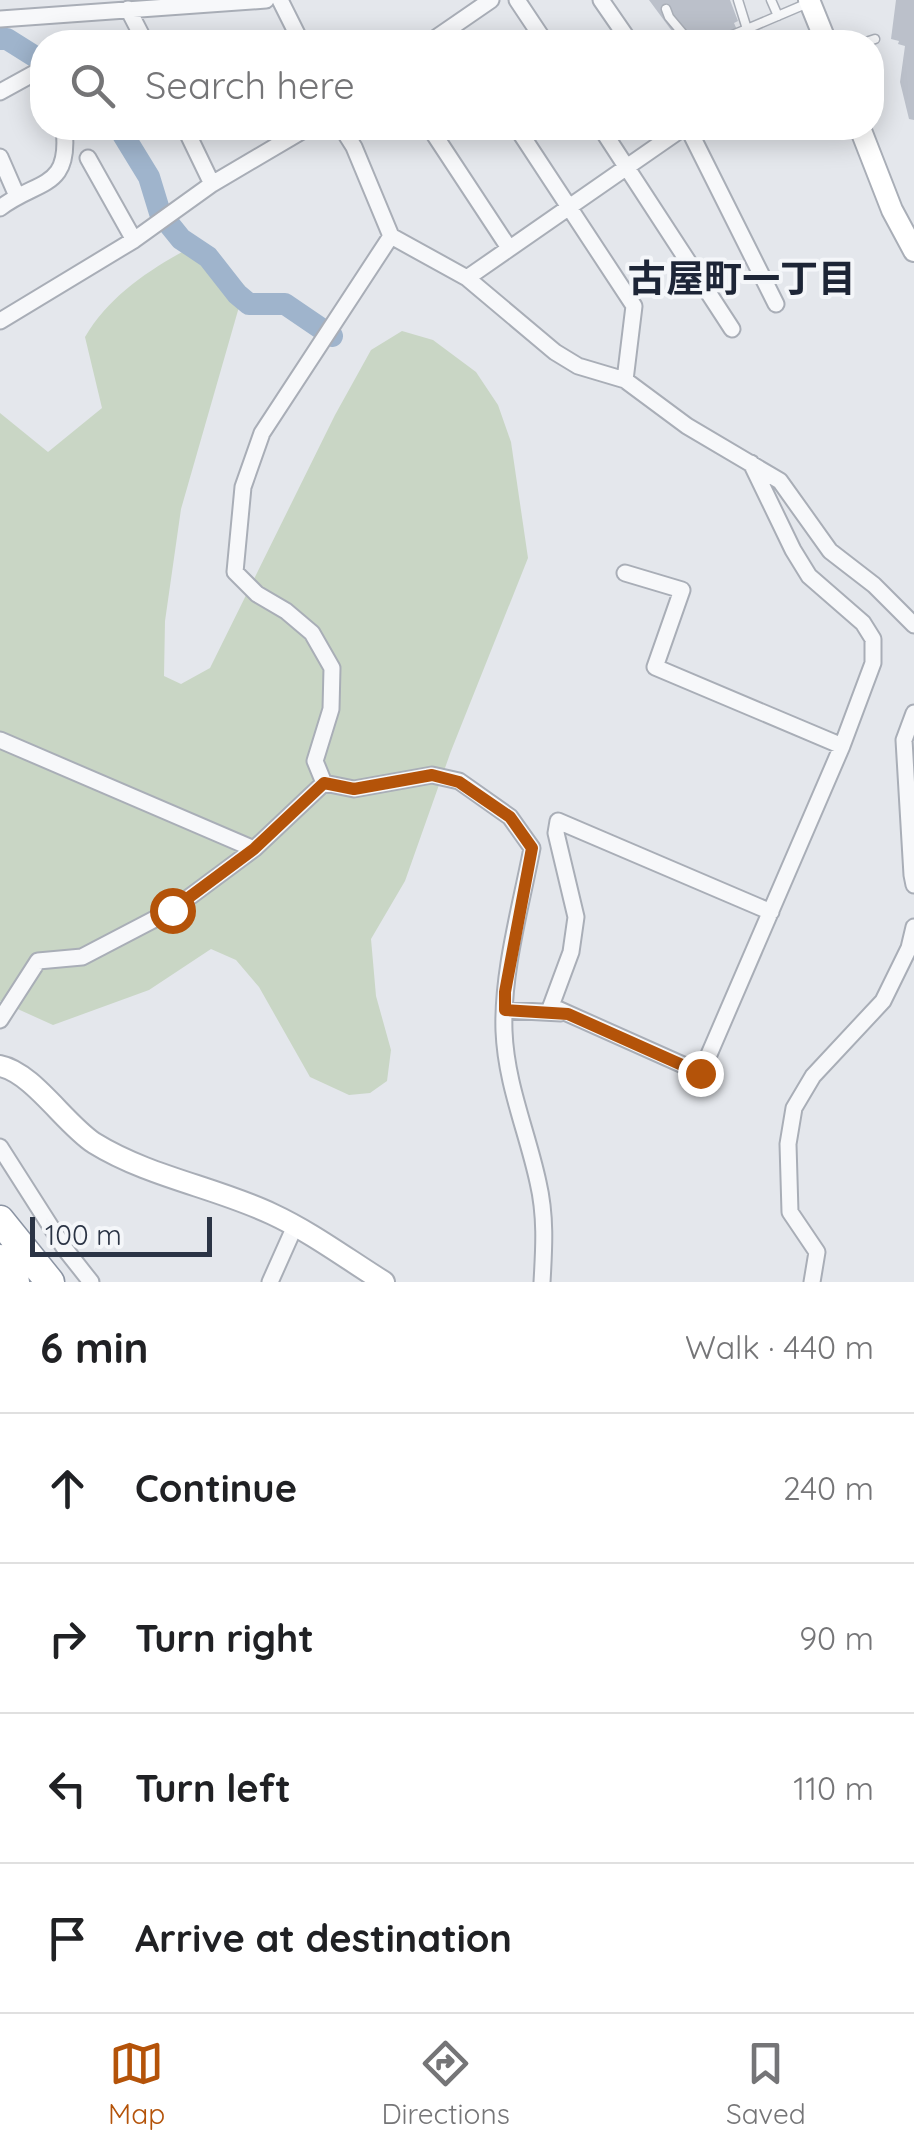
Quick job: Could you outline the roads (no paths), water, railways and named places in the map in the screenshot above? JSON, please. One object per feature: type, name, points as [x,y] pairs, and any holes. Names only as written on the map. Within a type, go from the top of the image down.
[{"type":"highway","points":[[0,1222],[40,1282]]},
{"type":"highway","points":[[0,1222],[50,1282]]},
{"type":"highway","points":[[0,1260],[15,1282]]},
{"type":"street","points":[[0,18],[266,0]]},
{"type":"street","points":[[280,0],[295,30]]},
{"type":"street","points":[[449,30],[491,0]]},
{"type":"street","points":[[518,0],[537,30]]},
{"type":"street","points":[[602,0],[622,30]]},
{"type":"street","points":[[810,1],[821,30]]},
{"type":"street","points":[[128,9],[138,30]]},
{"type":"street","points":[[0,92],[30,76]]},
{"type":"street","points":[[0,208],[56,175],[64,161],[64,140]]},
{"type":"street","points":[[191,140],[212,184]]},
{"type":"street","points":[[0,321],[134,240],[212,184],[287,140]]},
{"type":"street","points":[[350,140],[391,236],[467,278],[578,366],[625,380],[687,426],[780,481],[830,551],[914,625]]},
{"type":"street","points":[[438,140],[508,248]]},
{"type":"street","points":[[526,140],[634,306],[625,380]]},
{"type":"street","points":[[609,140],[732,329]]},
{"type":"street","points":[[467,278],[668,140]]},
{"type":"street","points":[[692,140],[776,304]]},
{"type":"street","points":[[865,140],[892,210],[914,251]]},
{"type":"street","points":[[0,157],[16,196]]},
{"type":"street","points":[[88,158],[134,240]]},
{"type":"street","points":[[324,783],[315,761],[331,709],[332,668],[312,633],[257,594],[235,572],[244,486],[262,432],[391,236]]},
{"type":"street","points":[[751,464],[809,576],[863,624],[873,638],[874,664],[772,912],[700,1073],[551,1006],[571,952],[576,918],[556,834],[558,821],[772,912]]},
{"type":"street","points":[[625,574],[682,590],[655,668],[842,746]]},
{"type":"street","points":[[914,713],[904,740],[904,753],[914,885]]},
{"type":"street","points":[[0,740],[254,849]]},
{"type":"street","points":[[324,783],[354,789],[432,775],[459,782],[510,817],[532,848],[505,992],[504,1032],[509,1077],[539,1184],[546,1230],[542,1282]]},
{"type":"street","points":[[0,1020],[38,961],[82,956],[172,910],[254,849],[324,783]]},
{"type":"street","points":[[812,1282],[817,1252],[790,1212],[788,1144],[794,1108],[813,1076],[883,1001],[912,946],[914,926]]},
{"type":"street","points":[[505,1010],[568,1014]]},
{"type":"street","points":[[0,1066],[28,1081],[92,1141],[126,1160],[271,1213],[384,1282]]},
{"type":"street","points":[[0,1147],[91,1282]]},
{"type":"street","points":[[270,1282],[295,1226]]},
{"type":"lane","points":[[738,0],[746,30],[810,1]]},
{"type":"lane","points":[[771,0],[778,16]]},
{"type":"lane","points":[[666,8],[680,30]]},
{"type":"waterway","points":[[0,39],[7,39],[30,53]]},
{"type":"waterway","points":[[126,140],[149,177],[160,213],[181,239],[208,257],[237,294],[249,304],[285,304],[332,336]]},
{"type":"district","name":"古屋町一丁目","points":[[742,279]]}]
